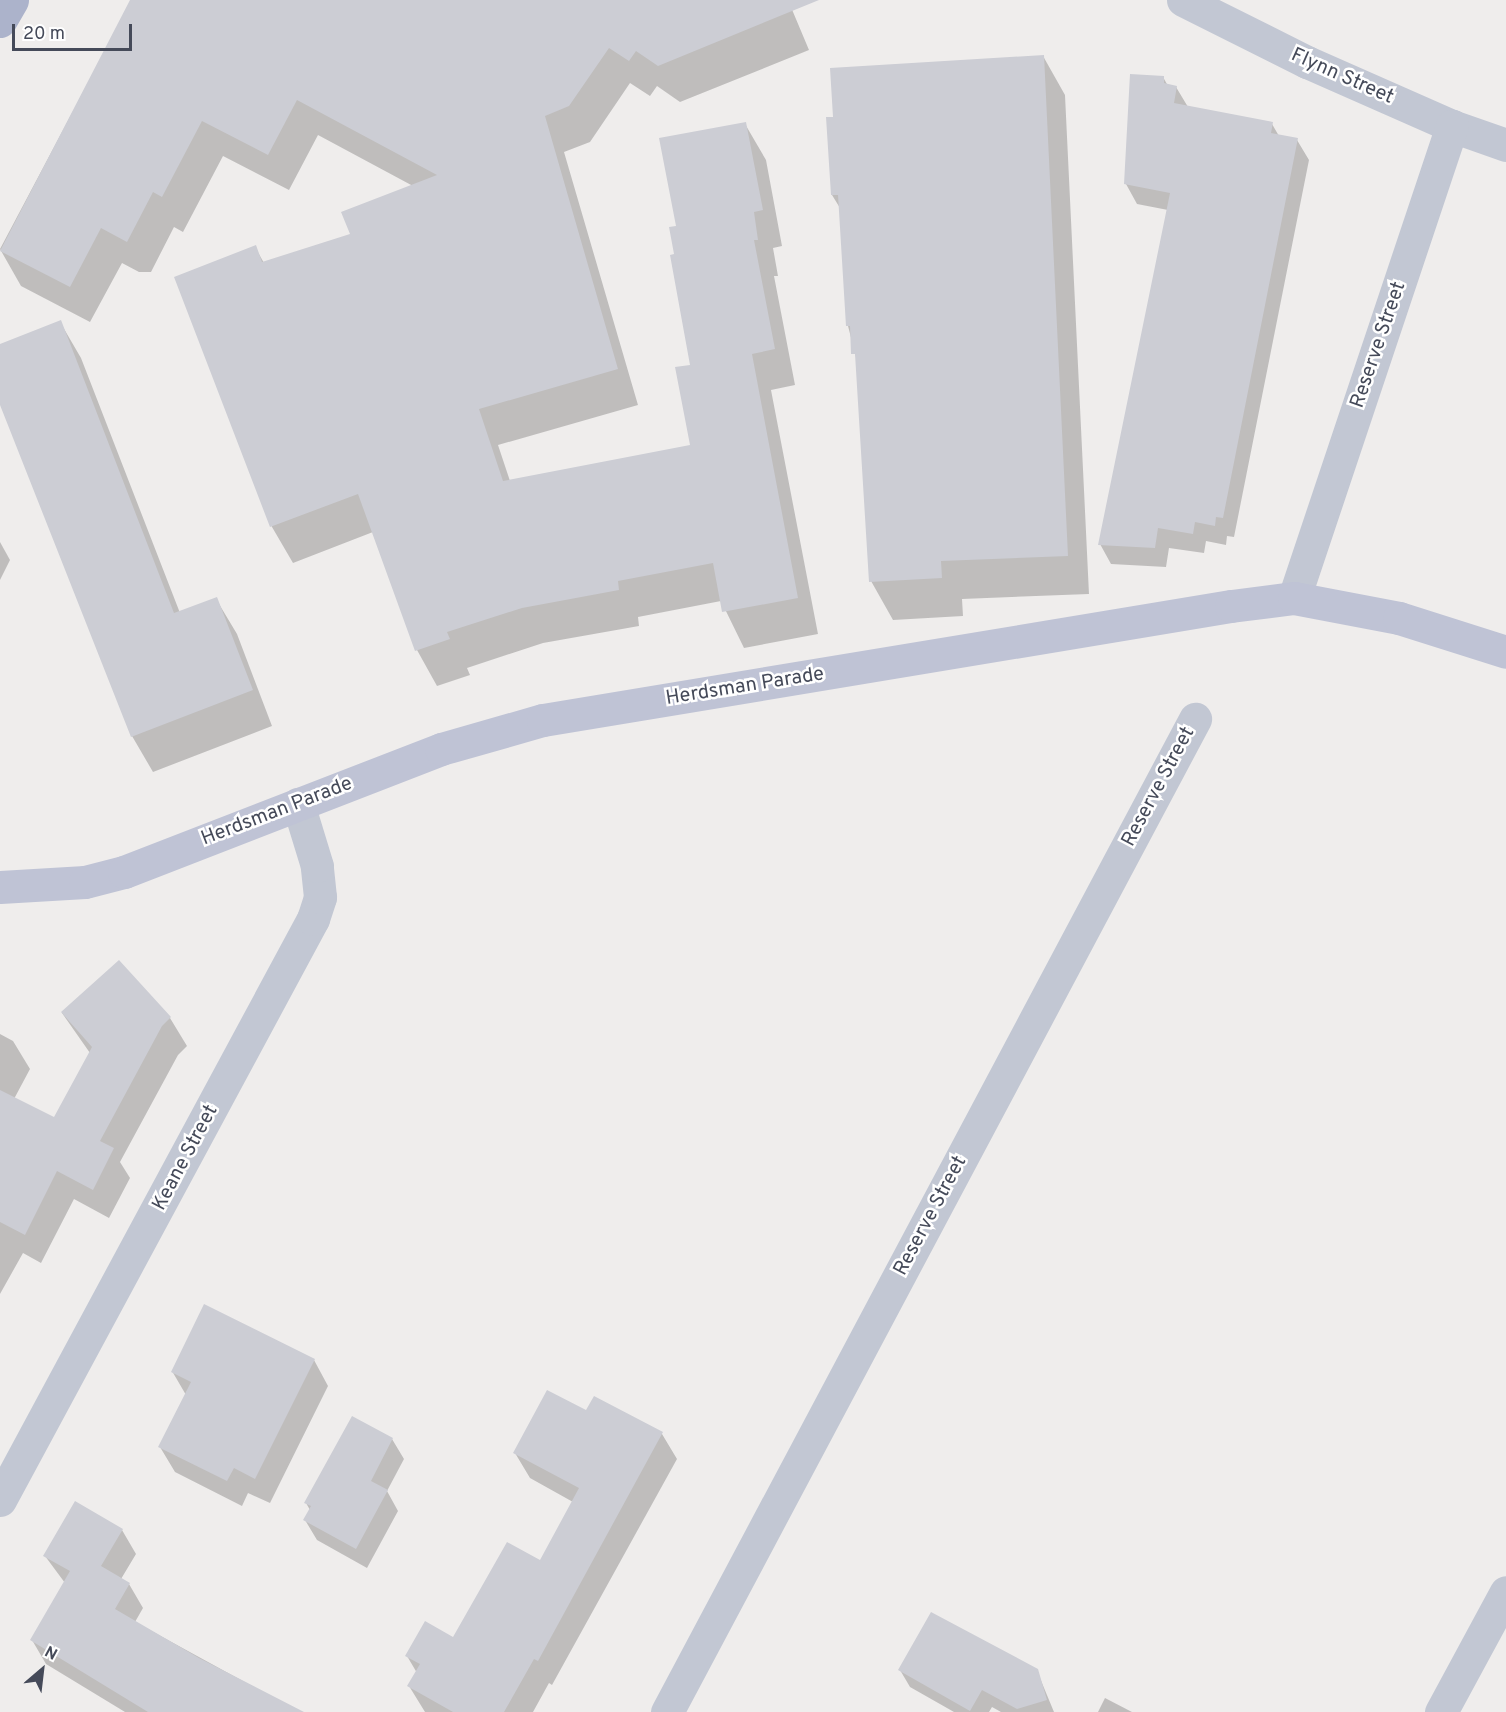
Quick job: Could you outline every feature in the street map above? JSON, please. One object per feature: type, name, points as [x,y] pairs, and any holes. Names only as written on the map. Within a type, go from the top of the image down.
[{"type":"main road","points":[[0,21],[12,0]]},
{"type":"main road","name":"Herdsman Parade","points":[[0,887],[85,882],[124,872],[441,749],[543,720],[1294,598],[1399,618],[1506,652]]},
{"type":"street","name":"Flynn Street","points":[[1183,0],[1307,62],[1452,126],[1506,145]]},
{"type":"street","name":"Reserve Street","points":[[1294,598],[1452,126]]},
{"type":"street","name":"Reserve Street","points":[[667,1712],[1195,719]]},
{"type":"street","name":"Keane Street","points":[[0,1500],[313,919],[320,897],[317,866],[298,804]]},
{"type":"street","points":[[1441,1712],[1506,1592]]},
{"type":"building","points":[[130,0],[819,0],[658,66],[636,51],[629,61],[609,48],[569,106],[545,116],[618,369],[479,409],[503,481],[690,445],[675,367],[690,365],[670,255],[674,254],[669,227],[676,226],[659,138],[746,122],[763,210],[754,212],[758,240],[754,240],[775,349],[752,354],[798,598],[722,612],[713,563],[618,581],[619,590],[522,608],[447,632],[450,639],[415,651],[358,494],[270,527],[174,277],[256,245],[262,262],[350,234],[341,212],[437,175],[297,100],[268,155],[202,121],[162,197],[153,192],[127,242],[101,228],[70,287],[0,251]]},
{"type":"building","points":[[1044,55],[1068,556],[941,561],[942,578],[869,582],[855,354],[851,354],[850,326],[846,326],[838,195],[831,195],[826,117],[833,117],[830,68]]},
{"type":"building","points":[[1130,74],[1164,76],[1164,83],[1177,86],[1174,103],[1273,122],[1271,133],[1298,138],[1223,518],[1216,517],[1215,526],[1195,522],[1193,534],[1158,528],[1155,548],[1098,545],[1170,193],[1124,184]]},
{"type":"building","points":[[61,320],[174,613],[217,597],[253,690],[131,737],[0,405],[0,344]]},
{"type":"building","points":[[119,960],[171,1017],[162,1026],[100,1141],[114,1148],[93,1190],[57,1171],[25,1235],[0,1222],[0,1090],[54,1117],[92,1047],[61,1012]]},
{"type":"building","points":[[204,1304],[315,1359],[255,1479],[234,1468],[227,1481],[158,1447],[191,1382],[171,1372]]},
{"type":"building","points":[[547,1390],[586,1410],[594,1396],[663,1432],[538,1661],[534,1659],[504,1712],[453,1712],[407,1686],[420,1664],[405,1656],[425,1621],[453,1637],[507,1542],[540,1560],[579,1488],[513,1453]]},
{"type":"building","points":[[352,1416],[393,1438],[371,1481],[388,1490],[356,1549],[303,1520],[311,1506],[304,1503]]},
{"type":"building","points":[[75,1501],[123,1529],[101,1566],[130,1583],[115,1609],[199,1658],[304,1712],[148,1712],[30,1640],[70,1571],[43,1556]]},
{"type":"building","points":[[931,1612],[1038,1669],[1047,1700],[1017,1709],[982,1690],[970,1711],[898,1670]]}]
